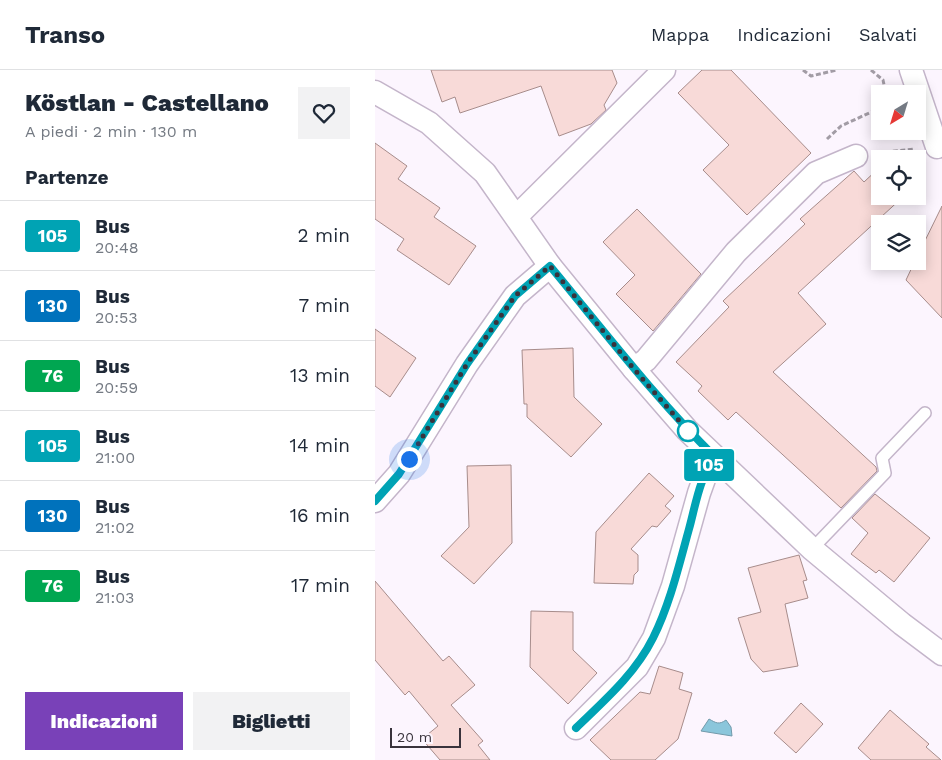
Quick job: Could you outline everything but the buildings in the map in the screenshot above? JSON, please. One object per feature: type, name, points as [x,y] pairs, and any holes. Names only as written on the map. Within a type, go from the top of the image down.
[{"type":"street","points":[[517,216],[664,70]]},
{"type":"street","points":[[911,70],[937,147]]},
{"type":"street","points":[[375,92],[429,123],[485,173],[517,216],[550,266],[634,369],[687,430],[812,550],[902,624],[942,654]]},
{"type":"street","points":[[634,369],[645,360],[737,252],[816,173],[855,156]]},
{"type":"street","points":[[375,501],[399,474],[467,364],[515,296],[550,266]]},
{"type":"street","points":[[576,728],[637,667],[654,638],[673,586],[705,474],[709,465],[716,458]]},
{"type":"lane","points":[[812,550],[885,472],[882,458],[925,413]]},
{"type":"path","points":[[803,70],[811,76],[837,70]]},
{"type":"path","points":[[871,70],[883,80],[884,85]]},
{"type":"path","points":[[827,139],[841,126],[871,112]]},
{"type":"path","points":[[855,156],[937,147]]},
{"type":"water","points":[[709,719],[717,723],[726,720],[731,727],[732,736],[701,731]]},
{"type":"bus line","name":"105","points":[[375,501],[399,474],[467,364],[515,296],[550,266],[687,430],[716,458],[709,465],[699,493],[673,586],[654,638],[637,667],[576,728]]},
{"type":"route","points":[[409,459],[467,364],[515,296],[550,266],[634,369],[688,431]]}]
